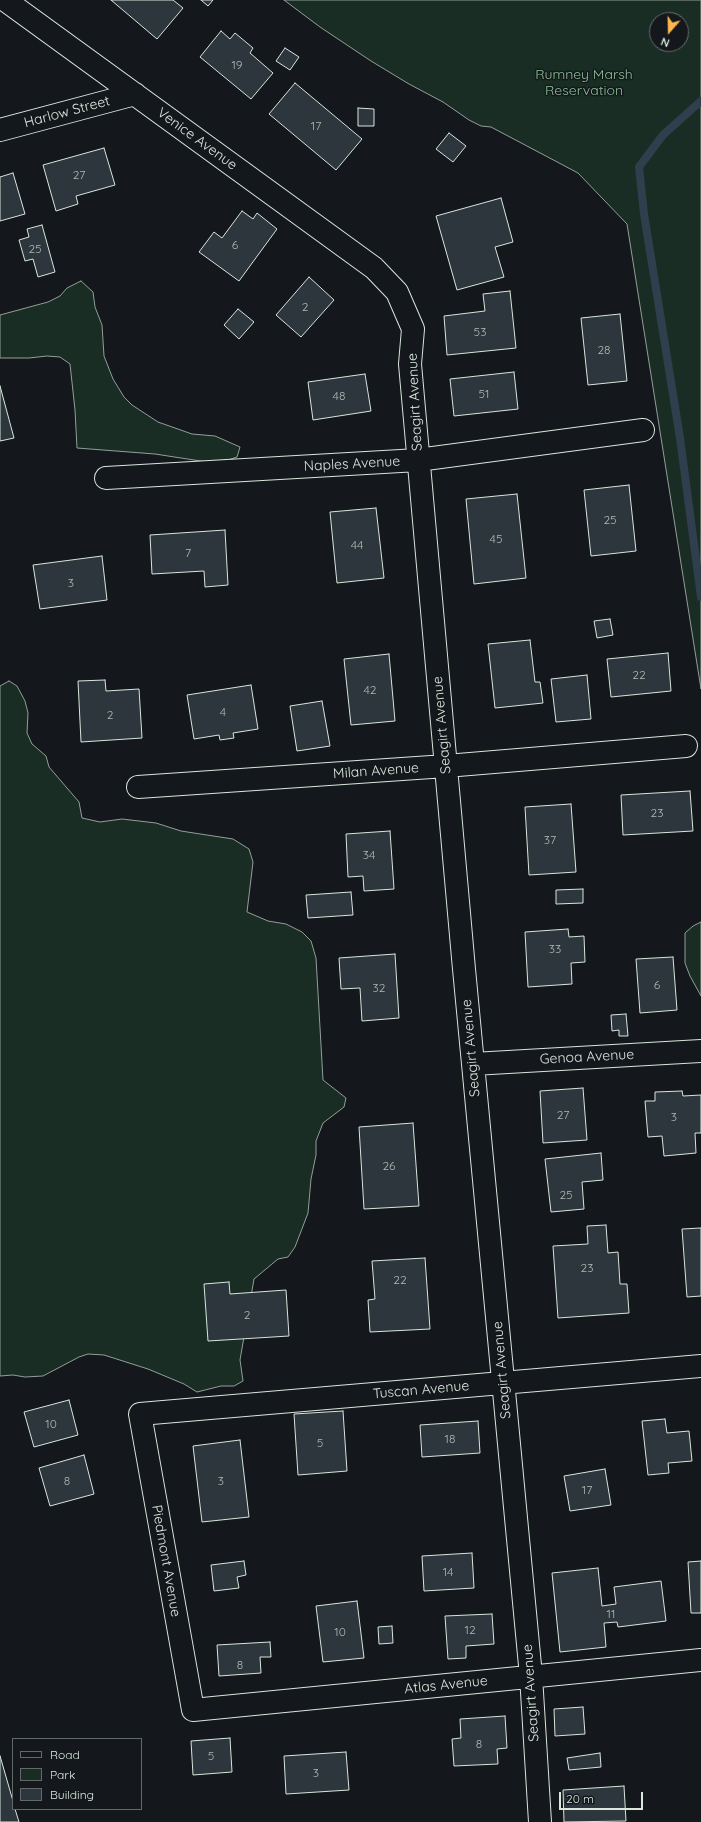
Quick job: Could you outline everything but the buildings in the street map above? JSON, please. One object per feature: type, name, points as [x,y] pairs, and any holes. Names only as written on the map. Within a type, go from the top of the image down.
[{"type":"street","name":"Venice Avenue","points":[[5,0],[374,268],[386,280]]},
{"type":"street","name":"Harlow Street","points":[[0,130],[135,94]]},
{"type":"street","name":"Seagirt Avenue","points":[[386,280],[397,292],[413,329],[410,364],[418,460],[531,1676],[540,1822]]},
{"type":"street","name":"Naples Avenue","points":[[106,478],[418,460],[643,430]]},
{"type":"street","name":"Milan Avenue","points":[[138,787],[446,766],[686,746]]},
{"type":"street","name":"Genoa Avenue","points":[[473,1064],[701,1051]]},
{"type":"street","name":"Tuscan Avenue","points":[[140,1414],[701,1366]]},
{"type":"street","name":"Piedmont Avenue","points":[[140,1414],[193,1709]]},
{"type":"street","name":"Atlas Avenue","points":[[193,1709],[701,1660]]},
{"type":"green space","name":"Rumney Marsh Reservation","points":[[284,0],[701,0],[701,689],[627,224],[578,173],[491,127],[481,126],[469,120],[443,102],[371,61],[320,27]]},
{"type":"green space","points":[[81,281],[93,292],[95,307],[102,325],[104,356],[113,379],[124,397],[132,405],[158,422],[192,434],[215,436],[240,447],[237,457],[228,460],[207,462],[155,454],[77,448],[70,364],[60,357],[47,356],[29,358],[0,358],[0,315],[48,302],[60,296],[67,288]]},
{"type":"green space","points":[[9,681],[17,686],[25,701],[28,713],[27,733],[32,744],[46,756],[49,767],[79,802],[82,818],[100,822],[122,819],[156,823],[181,831],[233,839],[249,849],[253,862],[247,912],[268,921],[286,924],[302,932],[311,941],[316,958],[323,1080],[346,1098],[344,1107],[323,1123],[316,1141],[316,1155],[311,1179],[308,1213],[295,1247],[288,1257],[278,1259],[254,1279],[240,1360],[243,1381],[234,1386],[221,1386],[197,1392],[184,1384],[148,1369],[104,1355],[88,1354],[79,1357],[43,1376],[0,1376],[0,686]]},
{"type":"green space","points":[[701,922],[701,996],[685,963],[685,933],[693,926]]},
{"type":"waterway","points":[[701,101],[663,135],[639,167],[644,214],[680,438],[701,597]]}]
